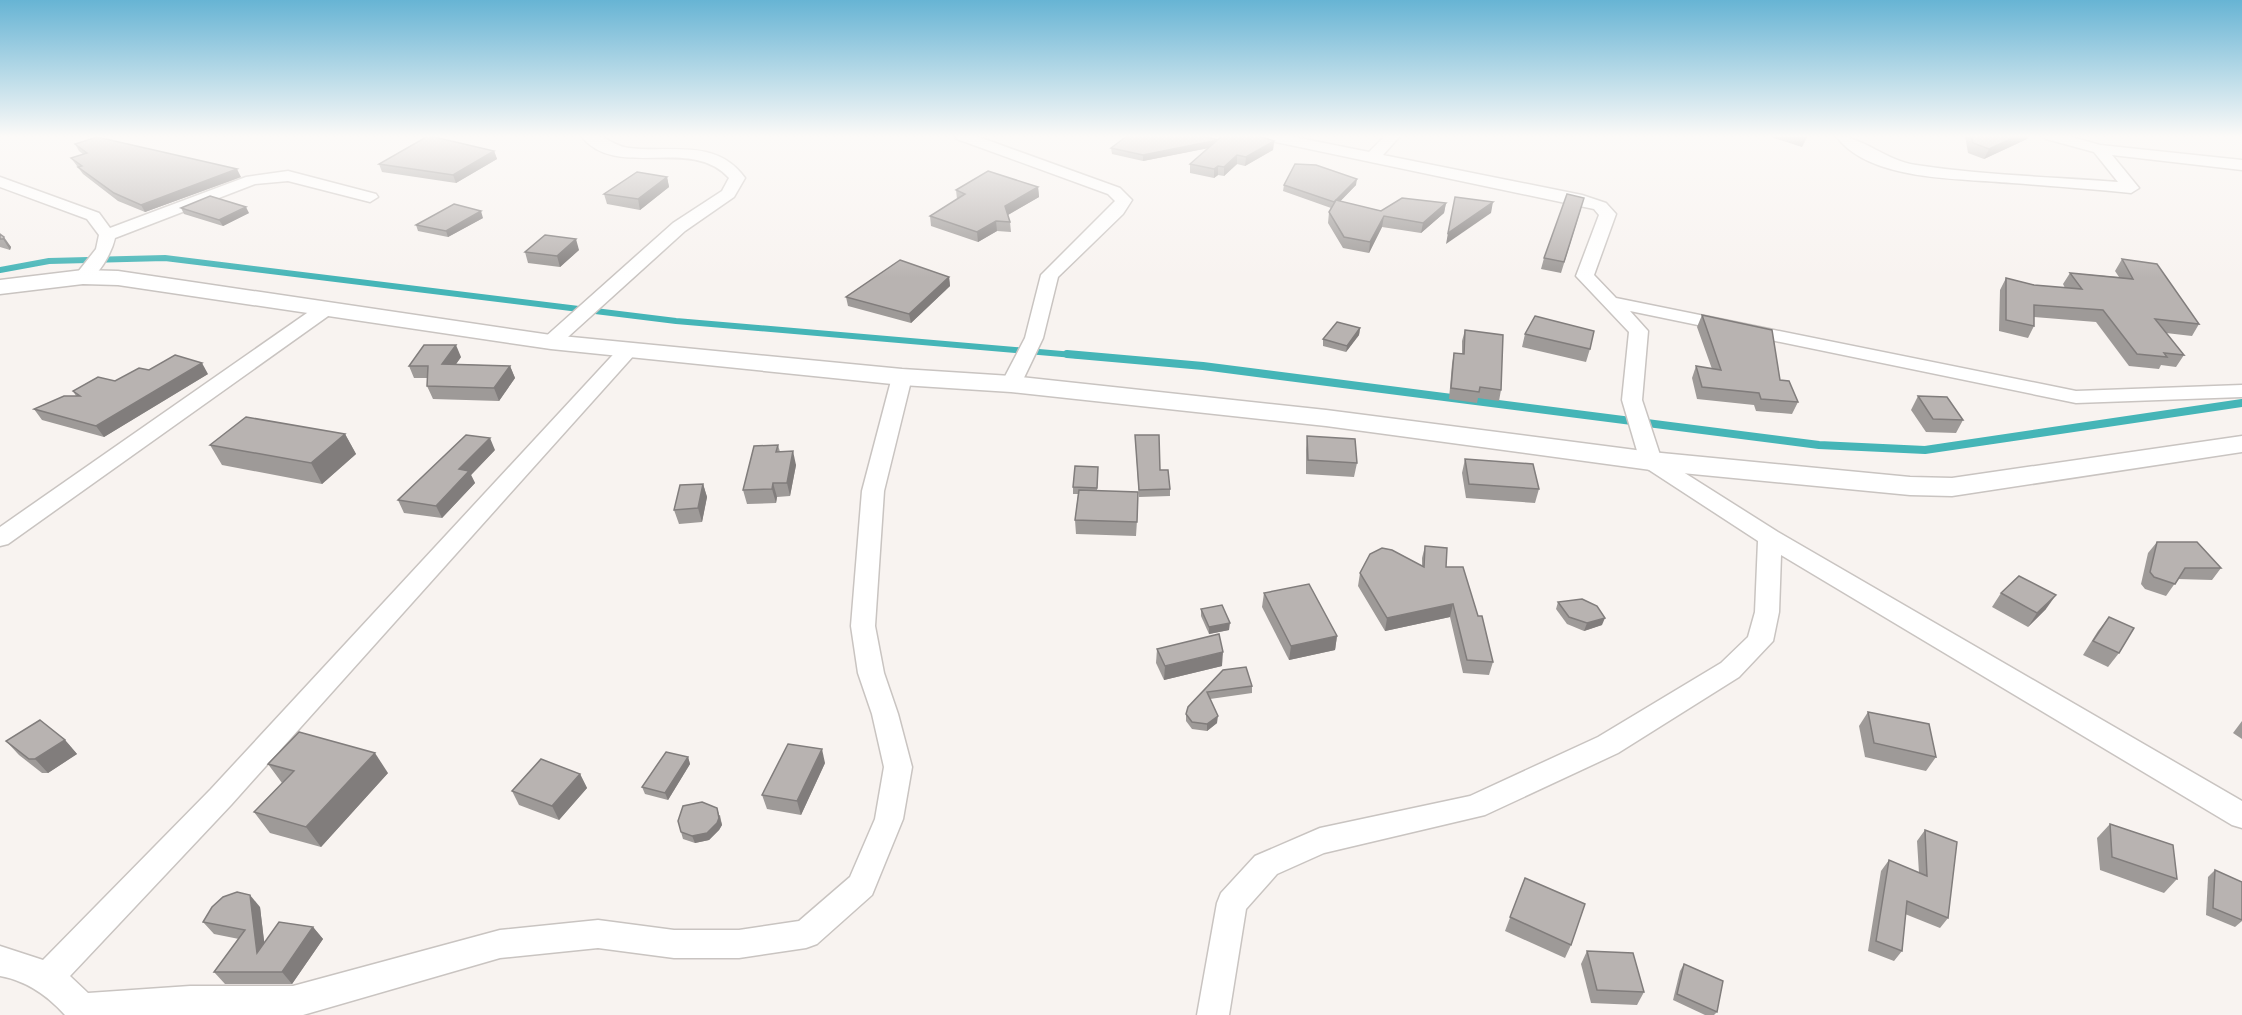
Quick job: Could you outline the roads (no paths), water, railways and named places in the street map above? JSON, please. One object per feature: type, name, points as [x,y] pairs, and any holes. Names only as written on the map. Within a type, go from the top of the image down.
[{"type":"street","points":[[4,183],[93,216],[105,242]]},
{"type":"street","points":[[83,277],[105,242],[244,183]]},
{"type":"street","points":[[317,183],[370,197]]},
{"type":"street","points":[[551,342],[678,226],[728,194],[734,183]]},
{"type":"street","points":[[1011,384],[1034,338],[1050,275],[1117,211],[1124,200],[1114,190],[1095,183]]},
{"type":"street","points":[[1499,183],[1582,200],[1600,206],[1608,214],[1585,276],[1639,330],[1632,400],[1651,461],[1770,538],[2033,690],[2242,816]]},
{"type":"street","points":[[2076,183],[2131,188],[2127,183]]},
{"type":"street","points":[[0,287],[83,277],[118,278],[551,342],[902,377],[1011,384],[1326,418],[1651,461],[1931,488],[2005,480],[2242,444]]},
{"type":"street","points":[[1611,302],[2076,397],[2242,391]]},
{"type":"street","points":[[0,538],[324,310]]},
{"type":"street","points":[[48,977],[221,797],[629,349]]},
{"type":"street","points":[[0,961],[15,963],[48,977],[83,1012],[190,1002],[293,1002],[397,975],[500,944],[598,934],[674,944],[738,944],[806,934],[861,886],[889,819],[897,767],[885,714],[871,673],[863,626],[873,491],[902,377]]},
{"type":"street","points":[[1213,1015],[1232,903],[1266,865],[1320,841],[1475,807],[1608,746],[1730,670],[1760,641],[1767,612],[1770,538]]},
{"type":"waterway","points":[[0,270],[49,261],[165,258],[676,321],[1085,356]]},
{"type":"waterway","points":[[1067,354],[1203,366],[1819,445],[1925,450],[2242,403]]}]
